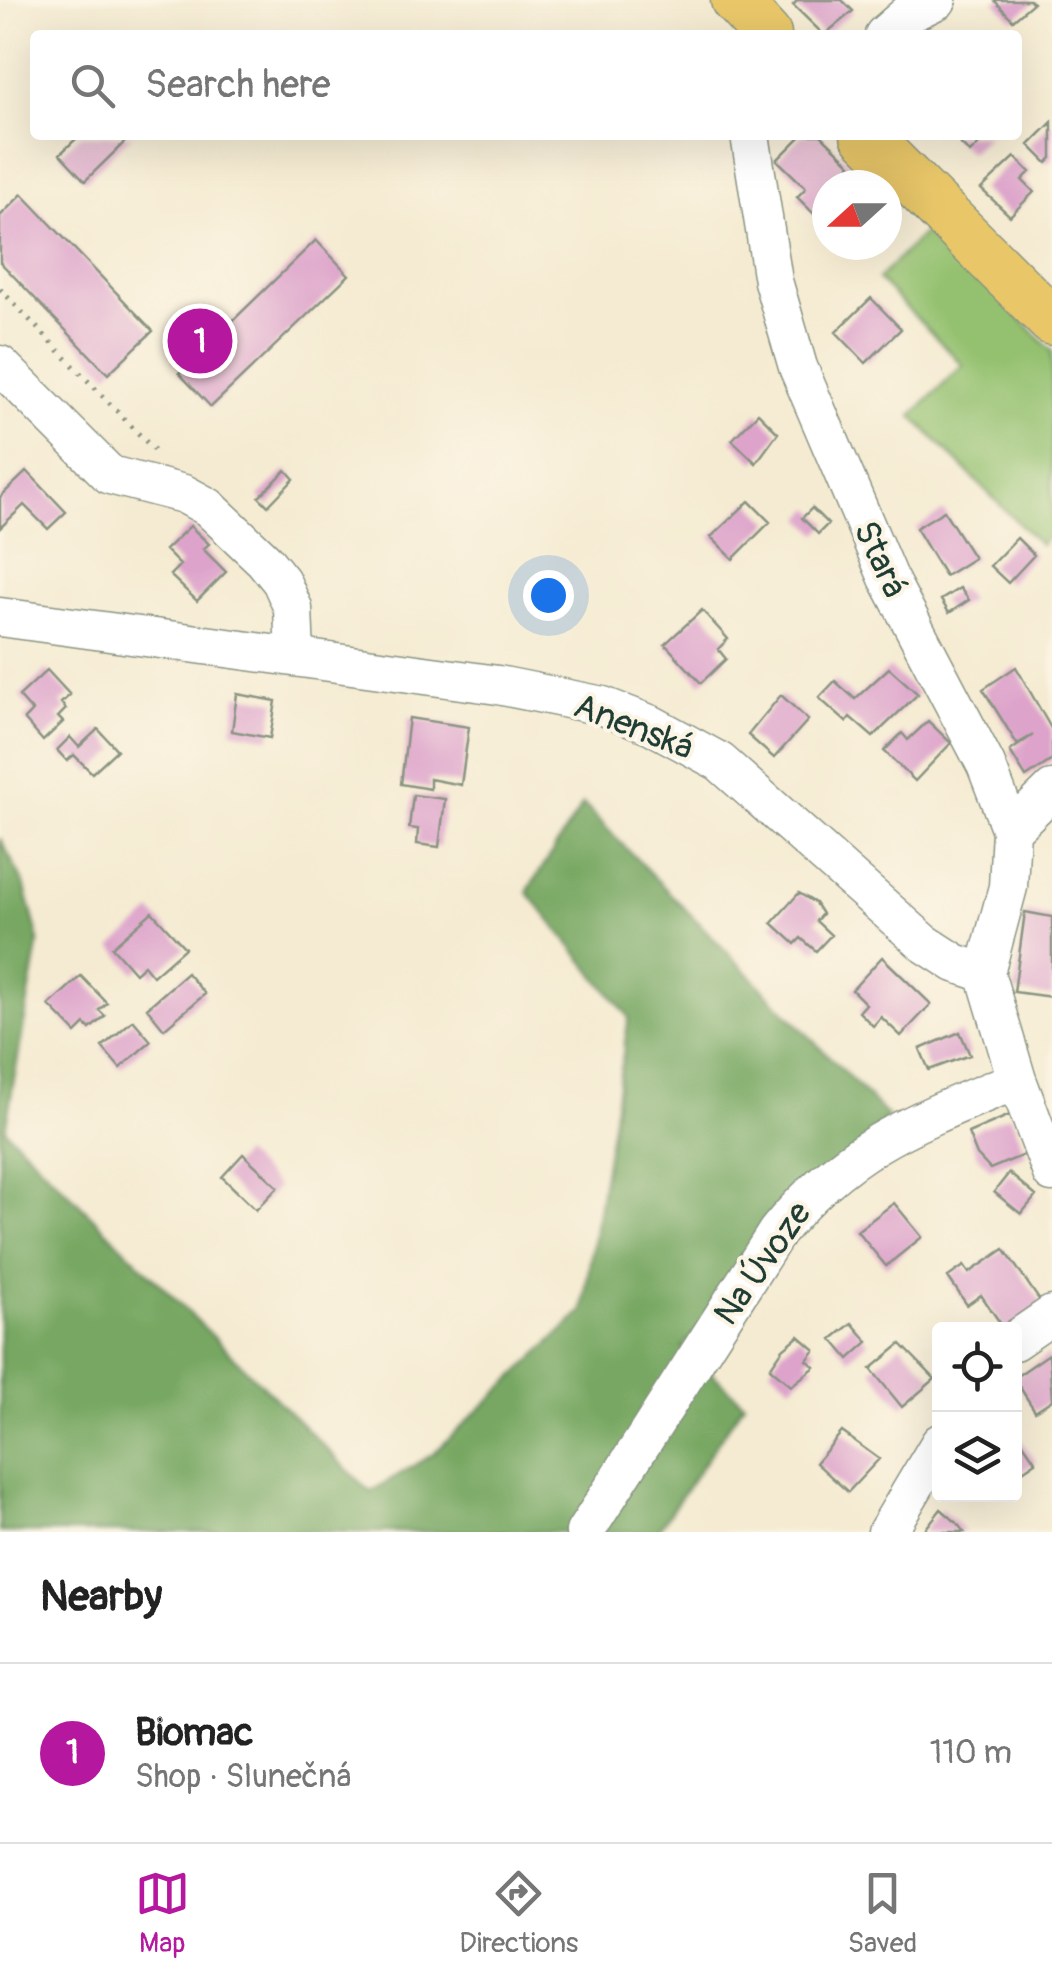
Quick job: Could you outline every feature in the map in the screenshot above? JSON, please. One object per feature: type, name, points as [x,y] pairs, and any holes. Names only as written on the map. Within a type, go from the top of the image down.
[{"type":"main road","points":[[735,0],[762,30]]},
{"type":"main road","points":[[869,140],[1052,321]]},
{"type":"street","points":[[890,30],[908,14],[937,0]]},
{"type":"street","name":"Stará","points":[[751,140],[773,281],[798,367],[888,578],[986,765],[1011,830],[1008,888],[985,973]]},
{"type":"street","points":[[0,365],[110,475],[184,494],[208,507],[264,560],[281,581],[293,608],[296,657]]},
{"type":"street","name":"Anenská","points":[[0,617],[516,689],[603,706],[652,725],[720,762],[924,943],[955,964],[985,973]]},
{"type":"street","points":[[1011,830],[1052,790]]},
{"type":"street","points":[[985,973],[1016,1080],[1052,1173]]},
{"type":"street","name":"Na Úvoze","points":[[585,1532],[777,1232],[800,1203],[862,1149],[1016,1080]]},
{"type":"street","points":[[1022,1335],[1052,1315]]},
{"type":"street","points":[[887,1532],[932,1456]]},
{"type":"path","points":[[0,289],[169,466]]},
{"type":"green space","points":[[930,227],[1052,351],[1052,533],[1040,545],[912,416],[963,365],[878,279],[897,260],[902,260],[902,255]]},
{"type":"green space","points":[[583,804],[888,1117],[683,1347],[744,1403],[657,1532],[0,1532],[0,838],[24,884],[39,940],[5,1130],[370,1492],[433,1454],[582,1312],[629,1017],[527,892]]},
{"type":"building","points":[[798,0],[842,0],[853,11],[830,30],[819,30],[793,5]]},
{"type":"building","points":[[994,0],[1030,0],[1033,3],[1013,20]]},
{"type":"building","points":[[1052,122],[1052,158],[1047,163],[1029,145]]},
{"type":"building","points":[[75,140],[127,140],[85,181],[60,154]]},
{"type":"building","points":[[797,140],[826,140],[851,164],[845,170],[812,170],[812,212],[797,197],[806,188],[777,160]]},
{"type":"building","points":[[956,140],[983,140],[970,153]]},
{"type":"building","points":[[1015,157],[1030,172],[1022,180],[1034,192],[1010,216],[981,189]]},
{"type":"building","points":[[22,194],[153,331],[108,374],[0,262],[0,216]]},
{"type":"building","points":[[316,240],[349,275],[211,407],[179,373],[197,356],[181,339],[201,320],[217,336]]},
{"type":"building","points":[[871,298],[901,329],[866,363],[836,332]]},
{"type":"building","points":[[758,413],[778,433],[756,463],[732,440]]},
{"type":"building","points":[[286,470],[294,479],[268,506],[259,497]]},
{"type":"building","points":[[27,471],[66,512],[48,529],[24,505],[0,528],[0,497]]},
{"type":"building","points":[[749,501],[770,522],[733,559],[711,537]]},
{"type":"building","points":[[812,508],[828,524],[818,534],[802,518]]},
{"type":"building","points":[[944,511],[974,558],[945,576],[916,528]]},
{"type":"building","points":[[190,526],[209,544],[203,549],[226,572],[197,601],[170,575],[180,565],[165,550]]},
{"type":"building","points":[[1017,538],[1034,555],[1008,583],[990,566]]},
{"type":"building","points":[[960,588],[969,600],[949,613],[941,600]]},
{"type":"building","points":[[702,610],[728,639],[718,649],[726,659],[701,683],[665,644]]},
{"type":"building","points":[[1016,667],[1052,730],[1052,760],[1026,777],[1010,751],[1033,735],[1017,744],[983,689]]},
{"type":"building","points":[[889,668],[918,694],[873,737],[850,717],[846,722],[819,698],[835,681],[855,699]]},
{"type":"building","points":[[47,670],[70,695],[61,703],[66,709],[58,717],[63,722],[43,741],[24,719],[32,711],[19,696]]},
{"type":"building","points":[[237,694],[276,701],[270,738],[232,731]]},
{"type":"building","points":[[781,695],[808,720],[774,758],[748,735]]},
{"type":"building","points":[[409,718],[469,727],[461,785],[430,779],[430,789],[401,784]]},
{"type":"building","points":[[928,721],[951,743],[915,781],[884,751],[902,733],[908,740]]},
{"type":"building","points":[[98,729],[117,750],[92,773],[74,755],[67,761],[57,750],[70,737],[79,747]]},
{"type":"building","points":[[413,795],[445,799],[439,847],[417,844],[418,829],[409,828]]},
{"type":"building","points":[[799,893],[815,903],[822,914],[816,921],[831,935],[816,951],[801,938],[795,944],[772,923]]},
{"type":"building","points":[[152,912],[185,948],[153,976],[144,965],[135,973],[112,947]]},
{"type":"building","points":[[1025,912],[1052,917],[1052,997],[1014,992]]},
{"type":"building","points":[[882,957],[931,1004],[901,1036],[881,1017],[873,1026],[859,1012],[866,1004],[852,990]]},
{"type":"building","points":[[187,973],[205,994],[164,1029],[147,1008]]},
{"type":"building","points":[[81,976],[107,1003],[99,1010],[105,1016],[90,1029],[85,1024],[76,1033],[49,1005]]},
{"type":"building","points":[[133,1020],[151,1041],[120,1068],[102,1047]]},
{"type":"building","points":[[960,1032],[970,1055],[929,1070],[920,1049]]},
{"type":"building","points":[[1010,1115],[1026,1154],[990,1169],[977,1155],[968,1133]]},
{"type":"building","points":[[243,1154],[278,1187],[256,1210],[222,1177]]},
{"type":"building","points":[[1009,1173],[1036,1196],[1021,1214],[994,1192]]},
{"type":"building","points":[[894,1203],[922,1237],[886,1266],[857,1231]]},
{"type":"building","points":[[1004,1249],[1045,1308],[1020,1322],[1000,1322],[981,1295],[967,1305],[948,1277],[964,1266],[969,1273]]},
{"type":"building","points":[[852,1323],[868,1342],[849,1359],[832,1339]]},
{"type":"building","points":[[799,1336],[815,1350],[807,1360],[815,1367],[791,1386],[770,1368],[783,1349]]},
{"type":"building","points":[[901,1344],[932,1376],[932,1382],[902,1407],[871,1369]]},
{"type":"building","points":[[1049,1354],[1052,1400],[1035,1411],[1022,1391],[1022,1373]]},
{"type":"building","points":[[842,1432],[879,1459],[848,1492],[816,1463]]},
{"type":"building","points":[[1022,1442],[1036,1462],[1022,1472]]},
{"type":"building","points":[[941,1509],[956,1522],[964,1532],[923,1532]]},
{"type":"place","name":"Biomac","points":[[200,341]]}]
